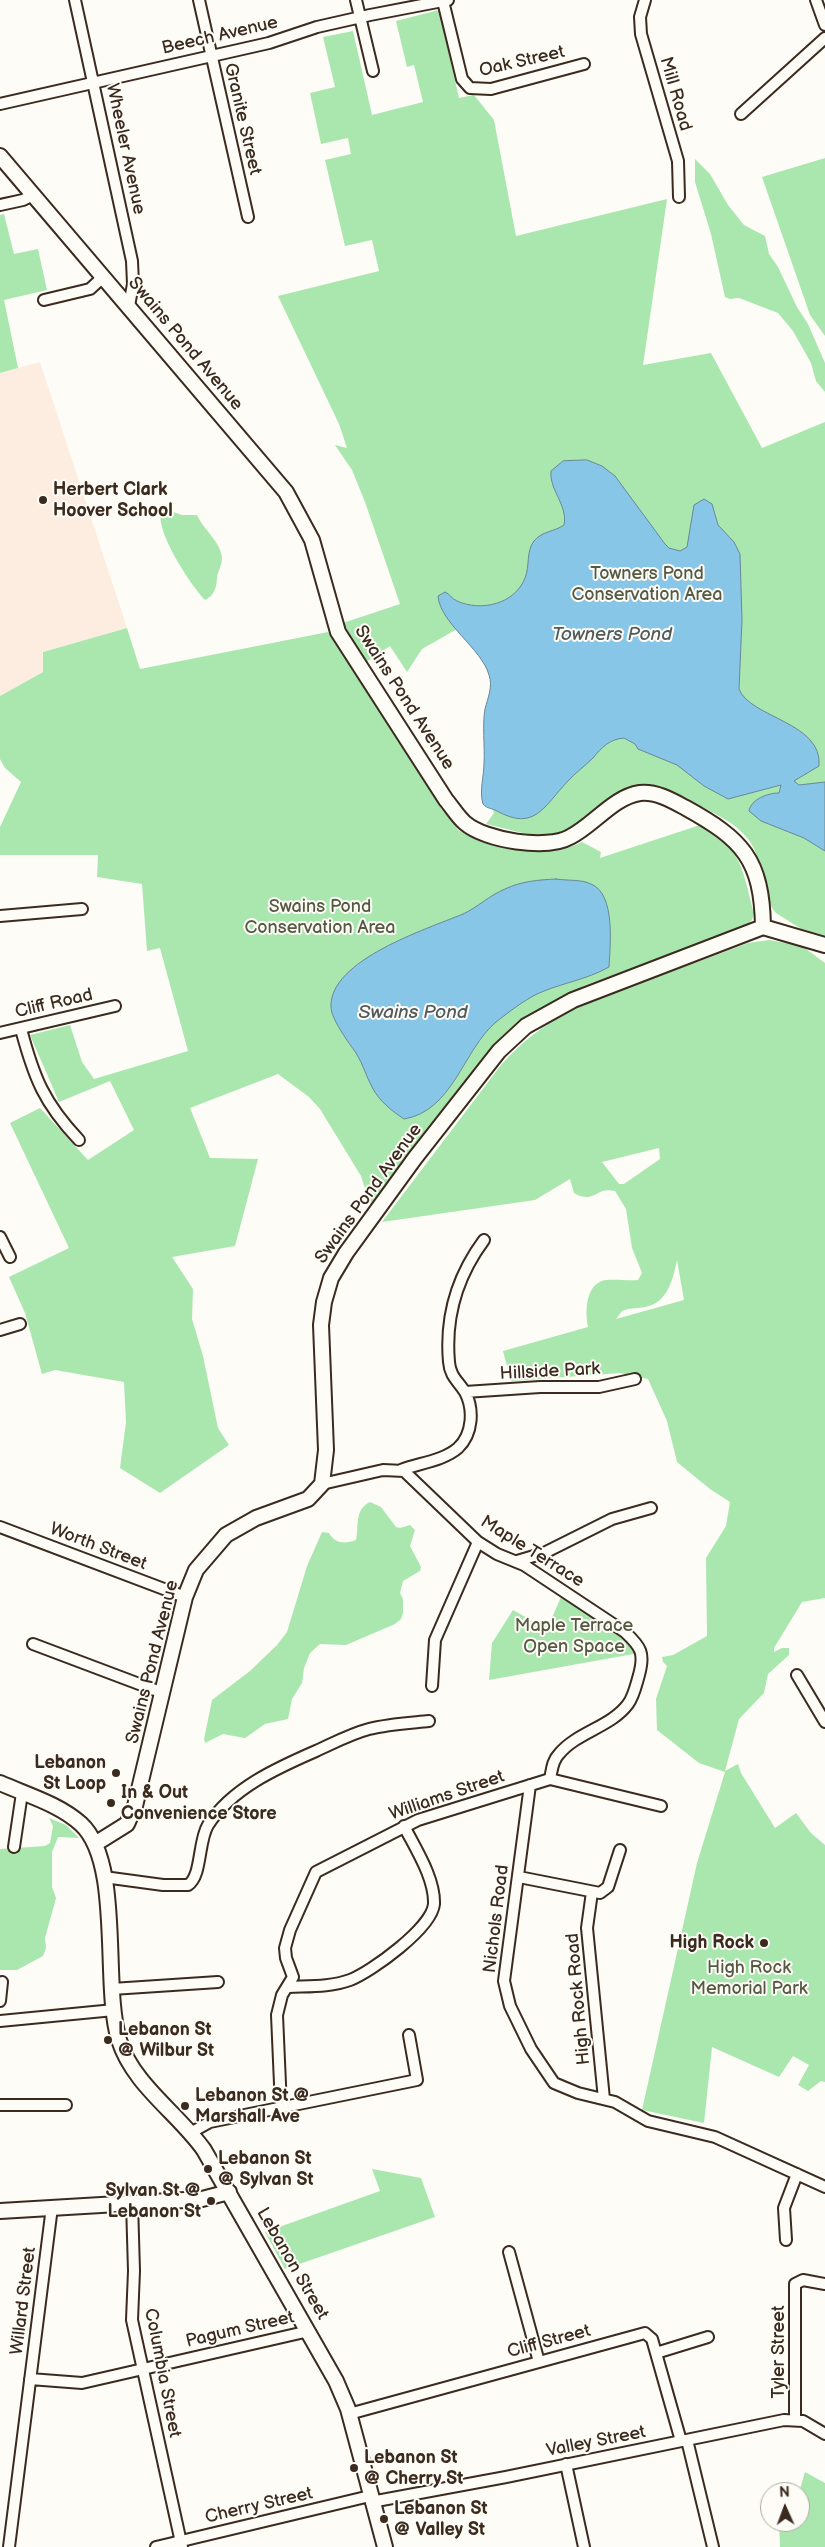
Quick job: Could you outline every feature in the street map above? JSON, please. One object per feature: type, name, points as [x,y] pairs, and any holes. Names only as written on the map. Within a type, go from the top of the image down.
[{"type":"street","name":"Wheeler Avenue","points":[[75,0],[132,261],[133,284],[129,306]]},
{"type":"street","name":"Granite Street","points":[[199,0],[248,217]]},
{"type":"street","points":[[356,0],[372,71]]},
{"type":"street","name":"Beech Avenue","points":[[0,104],[211,56],[359,17],[446,0]]},
{"type":"street","name":"Oak Street","points":[[446,0],[462,79],[470,88],[491,89],[584,64]]},
{"type":"street","name":"Mill Road","points":[[645,0],[640,17],[641,34],[678,161],[679,197]]},
{"type":"street","points":[[816,0],[825,25]]},
{"type":"street","points":[[741,114],[825,38]]},
{"type":"street","name":"Swains Pond Avenue","points":[[0,156],[289,497],[312,540],[338,632],[446,800],[464,822],[484,833],[510,840],[553,843],[572,836],[627,796],[644,793],[664,797],[716,824],[744,850],[756,881],[763,927],[601,987],[560,1006],[517,1033],[493,1058],[381,1204],[331,1278],[324,1302],[321,1325],[326,1450],[325,1476],[322,1484],[308,1498],[256,1518],[226,1535],[196,1570],[185,1597],[145,1772],[133,1812],[122,1828],[96,1844]]},
{"type":"street","points":[[0,206],[23,200],[33,195]]},
{"type":"street","points":[[44,300],[90,289],[103,277]]},
{"type":"street","points":[[0,916],[82,909]]},
{"type":"street","points":[[763,927],[825,945]]},
{"type":"street","name":"Cliff Road","points":[[0,1033],[115,1006]]},
{"type":"street","points":[[21,1029],[44,1096],[60,1120],[79,1140]]},
{"type":"street","points":[[0,1237],[10,1257]]},
{"type":"street","points":[[322,1484],[382,1470],[401,1470],[440,1458],[456,1449],[464,1441],[471,1426],[471,1415],[465,1392],[452,1376],[448,1364],[453,1303],[462,1275],[484,1240]]},
{"type":"street","points":[[0,1330],[20,1324]]},
{"type":"street","name":"Hillside Park","points":[[465,1392],[540,1386],[599,1387],[635,1379]]},
{"type":"street","name":"Maple Terrace","points":[[401,1470],[412,1477],[478,1542],[497,1554],[517,1562],[625,1632],[642,1651],[640,1671],[628,1705],[558,1754],[553,1764],[550,1779]]},
{"type":"street","points":[[517,1562],[544,1553],[612,1519],[651,1508]]},
{"type":"street","name":"Worth Street","points":[[0,1527],[185,1597]]},
{"type":"street","points":[[432,1686],[435,1640],[478,1542]]},
{"type":"street","points":[[33,1644],[163,1693]]},
{"type":"street","points":[[797,1675],[825,1722]]},
{"type":"street","points":[[104,1877],[171,1885],[188,1884],[193,1881],[201,1840],[209,1824],[230,1801],[264,1776],[344,1737],[387,1726],[429,1721]]},
{"type":"street","name":"Williams Street","points":[[281,2107],[277,2016],[282,1995],[293,1975],[286,1958],[286,1944],[316,1872],[404,1826],[550,1779],[662,1806]]},
{"type":"street","name":"Lebanon Street","points":[[0,1783],[71,1816],[85,1828],[96,1844],[104,1877],[112,1989],[119,2039],[131,2066],[146,2085],[192,2132],[229,2192],[336,2381],[349,2414],[370,2499],[385,2547]]},
{"type":"street","name":"Nichols Road","points":[[530,1784],[504,1981],[510,2006],[531,2049],[554,2083],[578,2093],[616,2102],[648,2122],[715,2137],[825,2187]]},
{"type":"street","points":[[14,1847],[18,1805],[22,1793]]},
{"type":"street","points":[[288,1987],[326,1985],[356,1977],[397,1949],[427,1920],[434,1905],[432,1888],[404,1826]]},
{"type":"street","points":[[519,1877],[600,1893],[608,1887],[620,1850]]},
{"type":"street","name":"High Rock Road","points":[[592,1892],[587,1928],[604,2099]]},
{"type":"street","points":[[0,2001],[2,1982]]},
{"type":"street","points":[[112,1989],[218,1982]]},
{"type":"street","points":[[0,2021],[114,2010]]},
{"type":"street","points":[[192,2132],[207,2123],[417,2080],[409,2035]]},
{"type":"street","points":[[0,2105],[66,2105]]},
{"type":"street","points":[[786,2240],[784,2208],[797,2174]]},
{"type":"street","points":[[0,2211],[210,2198],[229,2192]]},
{"type":"street","name":"Columbia Street","points":[[132,2203],[134,2271],[132,2320],[182,2544]]},
{"type":"street","name":"Willard Street","points":[[9,2547],[52,2207]]},
{"type":"street","points":[[509,2252],[539,2362]]},
{"type":"street","name":"Tyler Street","points":[[795,2420],[795,2284],[803,2280],[825,2284]]},
{"type":"street","name":"Pagum Street","points":[[30,2379],[77,2384],[309,2331]]},
{"type":"street","name":"Cliff Street","points":[[349,2414],[641,2333],[651,2336],[684,2441],[713,2547]]},
{"type":"street","points":[[656,2353],[708,2337]]},
{"type":"street","points":[[795,2420],[803,2421],[825,2434]]},
{"type":"street","name":"Valley Street","points":[[370,2499],[795,2420]]},
{"type":"street","points":[[566,2464],[584,2547]]},
{"type":"street","name":"Cherry Street","points":[[156,2547],[182,2544],[370,2499]]},
{"type":"shaded area","name":"Herbert Clark Hoover School","points":[[40,362],[127,628],[43,652],[43,672],[0,696],[0,373]]},
{"type":"green space","name":"Towners Pond Conservation Area","points":[[439,10],[459,98],[474,95],[494,120],[516,236],[667,199],[643,365],[711,353],[762,448],[825,422],[825,944],[776,913],[767,896],[753,847],[743,833],[716,814],[662,787],[650,784],[627,788],[569,829],[557,834],[531,835],[486,824],[494,813],[486,796],[496,681],[464,625],[422,649],[407,672],[390,646],[366,662],[343,623],[400,604],[352,470],[335,445],[347,448],[339,424],[278,296],[379,271],[372,240],[345,246],[325,160],[351,154],[348,138],[321,144],[310,93],[335,87],[323,37],[353,31],[372,115],[423,102],[414,65],[407,67],[396,21]]},
{"type":"green space","points":[[825,158],[825,336],[810,315],[762,177]]},
{"type":"green space","points":[[695,159],[710,174],[728,205],[744,225],[765,236],[769,254],[778,267],[797,307],[808,324],[825,363],[825,392],[816,381],[811,363],[793,331],[778,313],[739,298],[730,299],[725,297],[711,234],[695,182]]},
{"type":"green space","points":[[4,214],[14,254],[38,249],[47,290],[4,300],[18,368],[0,373],[0,215]]},
{"type":"green space","points":[[167,510],[182,515],[197,515],[219,546],[222,561],[216,588],[213,594],[205,600],[183,570],[168,544],[161,520],[161,511]]},
{"type":"green space","name":"Swains Pond Conservation Area","points":[[127,628],[140,669],[328,632],[458,830],[486,842],[519,850],[552,850],[582,842],[601,852],[600,858],[700,825],[725,843],[733,852],[743,872],[754,913],[752,920],[746,926],[586,985],[529,1015],[494,1047],[371,1207],[361,1176],[320,1109],[309,1097],[278,1074],[190,1108],[210,1158],[258,1159],[235,1246],[172,1257],[193,1289],[192,1319],[203,1356],[218,1428],[229,1445],[160,1493],[120,1468],[126,1422],[124,1382],[55,1370],[42,1374],[25,1313],[9,1277],[69,1248],[10,1123],[40,1108],[88,1160],[134,1130],[110,1081],[59,1102],[30,1035],[70,1025],[82,1062],[94,1079],[188,1051],[160,948],[147,951],[142,884],[97,877],[98,855],[0,855],[0,827],[21,782],[5,768],[0,759],[0,696],[43,672],[43,652]]},
{"type":"green space","name":"High Rock Memorial Park","points":[[769,940],[802,946],[825,963],[825,1598],[802,1602],[774,1648],[774,1652],[782,1648],[789,1648],[789,1655],[768,1674],[764,1693],[739,1719],[725,1771],[738,1764],[741,1773],[775,1828],[796,1813],[811,1833],[825,1845],[825,2082],[821,2081],[808,2091],[798,2085],[809,2065],[793,2056],[779,2077],[712,2047],[704,2123],[642,2110],[697,1863],[725,1772],[699,1763],[657,1730],[656,1699],[667,1666],[663,1662],[662,1657],[673,1655],[707,1636],[706,1558],[726,1526],[730,1502],[710,1489],[677,1462],[667,1421],[648,1379],[620,1373],[511,1381],[503,1351],[588,1327],[588,1299],[594,1286],[606,1280],[638,1280],[642,1273],[632,1248],[626,1209],[615,1191],[608,1190],[591,1196],[581,1196],[574,1193],[570,1179],[535,1200],[382,1222],[501,1065],[534,1034],[568,1012],[586,1004],[748,943]],"holes":[[[659,1148],[660,1159],[624,1184],[619,1184],[602,1162]],[[677,1260],[684,1300],[616,1319],[622,1311],[649,1306],[661,1299],[672,1280]]]},
{"type":"green space","points":[[370,1502],[381,1507],[396,1527],[400,1528],[410,1525],[415,1530],[410,1546],[421,1567],[420,1571],[403,1581],[400,1593],[403,1599],[401,1619],[395,1624],[346,1645],[320,1644],[310,1653],[304,1668],[302,1683],[292,1699],[288,1719],[265,1724],[245,1738],[223,1734],[205,1743],[204,1739],[212,1700],[250,1671],[277,1645],[287,1632],[307,1566],[322,1532],[329,1533],[331,1537],[341,1542],[356,1540],[359,1514],[361,1509]]},
{"type":"green space","name":"Maple Terrace Open Space","points":[[561,1597],[608,1625],[639,1653],[489,1680],[492,1643],[513,1610],[534,1622],[551,1620]]},
{"type":"green space","points":[[49,1818],[66,1825],[79,1838],[58,1837],[52,1852],[52,1887],[56,1898],[45,1938],[46,1948],[43,1956],[17,1970],[0,1970],[0,1849],[45,1846],[50,1843],[53,1826]]},
{"type":"green space","points":[[372,2169],[421,2178],[435,2217],[285,2269],[265,2232],[380,2191]]},
{"type":"green space","points":[[805,2472],[825,2483],[825,2547],[780,2547],[779,2532],[810,2532],[810,2482],[802,2482]]},
{"type":"water","name":"Towners Pond","points":[[587,460],[602,466],[615,476],[669,548],[680,551],[687,547],[694,505],[704,499],[712,504],[718,525],[734,542],[740,554],[742,620],[739,689],[746,699],[757,707],[785,722],[810,739],[817,751],[819,766],[794,781],[799,785],[825,782],[825,851],[804,838],[761,821],[749,811],[756,800],[770,794],[779,793],[781,785],[728,799],[704,786],[677,765],[638,749],[635,744],[624,738],[610,742],[603,747],[545,807],[530,817],[521,819],[510,817],[483,804],[481,794],[484,763],[484,722],[490,679],[485,665],[446,616],[440,606],[438,596],[445,592],[457,601],[476,606],[496,603],[514,594],[525,578],[530,549],[534,541],[541,535],[564,525],[565,518],[553,485],[551,471],[563,461]]},
{"type":"water","name":"Swains Pond","points":[[556,879],[587,882],[599,890],[604,898],[610,921],[609,967],[537,994],[496,1022],[475,1048],[446,1092],[421,1114],[404,1119],[378,1097],[358,1057],[337,1024],[331,1007],[335,990],[346,975],[362,961],[383,949],[427,928],[463,914],[494,894],[511,886],[530,881]]},
{"type":"place","name":"Herbert Clark Hoover School","points":[[43,500]]},
{"type":"place","name":"Lebanon St Loop","points":[[116,1773]]},
{"type":"place","name":"In & Out Convenience Store","points":[[111,1803]]},
{"type":"place","name":"High Rock","points":[[764,1943]]},
{"type":"place","name":"Lebanon St @ Wilbur St","points":[[108,2040]]},
{"type":"place","name":"Lebanon St @ Marshall Ave","points":[[185,2106]]},
{"type":"place","name":"Lebanon St @ Sylvan St","points":[[208,2169]]},
{"type":"place","name":"Sylvan St @ Lebanon St","points":[[211,2201]]},
{"type":"place","name":"Lebanon St @ Cherry St","points":[[354,2468]]},
{"type":"place","name":"Lebanon St @ Valley St","points":[[384,2519]]}]
